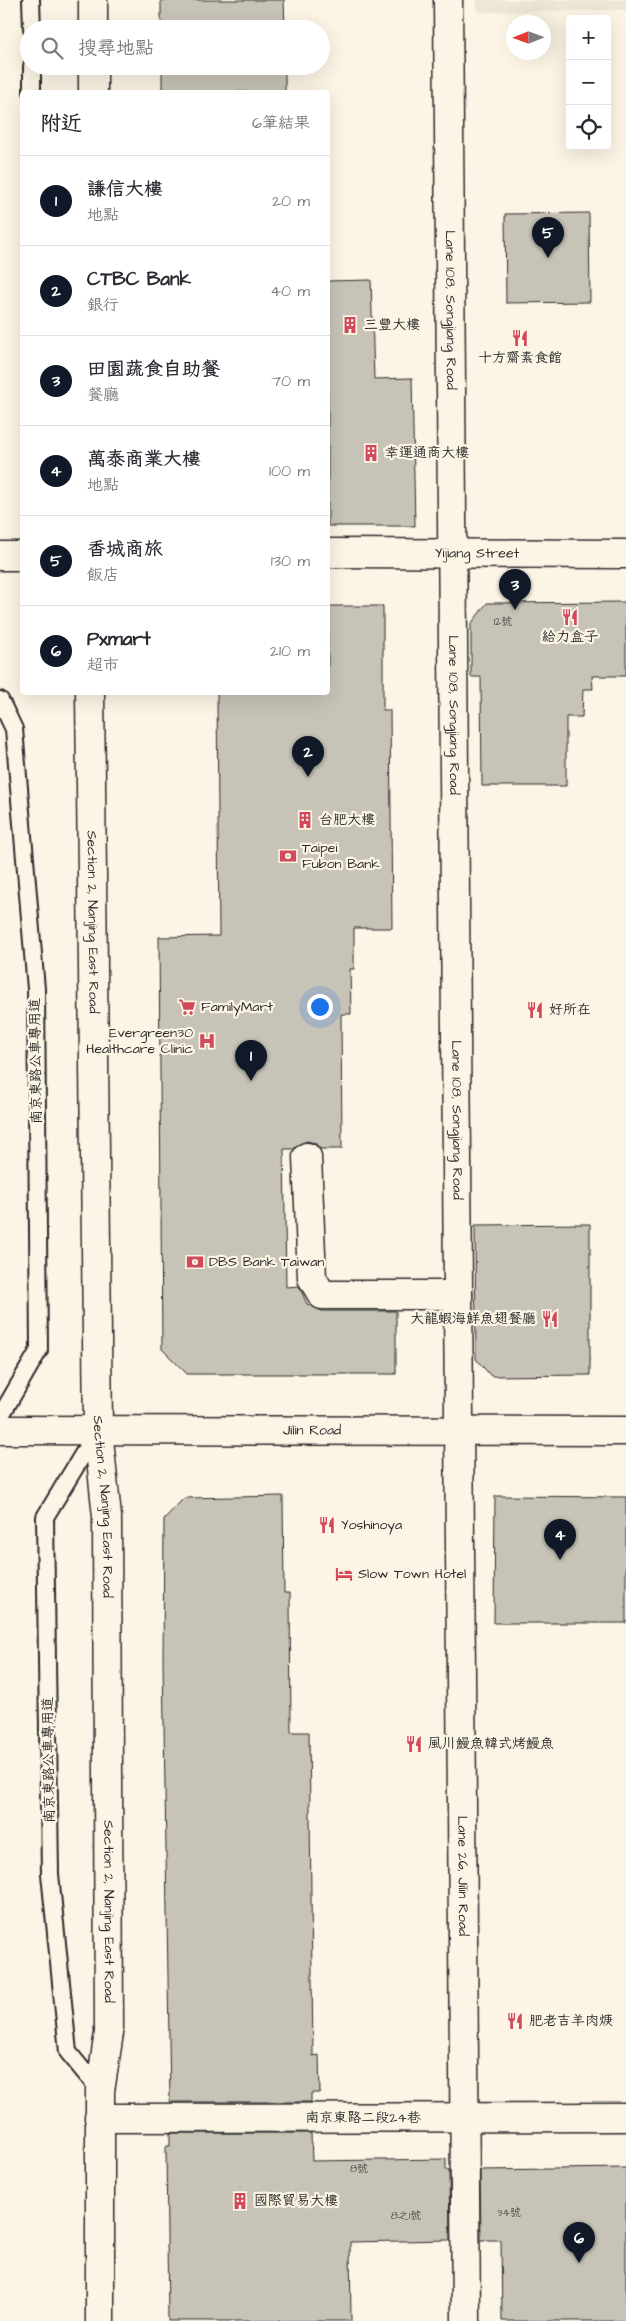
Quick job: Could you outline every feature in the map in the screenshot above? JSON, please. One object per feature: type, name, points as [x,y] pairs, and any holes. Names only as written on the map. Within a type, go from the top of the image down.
[{"type":"street","points":[[93,0],[93,20]]},
{"type":"street","name":"Lane 108, Songjiang Road","points":[[448,0],[459,1431]]},
{"type":"street","points":[[93,75],[94,90]]},
{"type":"street","name":"Yijiang Street","points":[[330,553],[626,554]]},
{"type":"street","points":[[0,556],[20,556]]},
{"type":"street","name":"Section 2, Nanjing East Road","points":[[90,695],[98,1430],[106,1517],[110,2033],[100,2091],[99,2118],[100,2321]]},
{"type":"street","points":[[307,1157],[312,1278],[322,1295],[458,1295]]},
{"type":"street","name":"Jilin Road","points":[[0,1430],[626,1432]]},
{"type":"street","name":"Lane 26, Jilin Road","points":[[459,1431],[466,2321]]},
{"type":"street","name":"南京東路二段24巷","points":[[99,2118],[626,2118]]},
{"type":"lane","points":[[31,0],[32,20]]},
{"type":"lane","points":[[32,75],[32,90]]},
{"type":"lane","name":"南京東路公車專用道","points":[[0,700],[14,728],[36,989],[39,1340],[39,1350],[0,1417]]},
{"type":"lane","name":"南京東路公車專用道","points":[[98,1430],[45,1517],[52,1893],[68,2052],[100,2091]]},
{"type":"shaded area","points":[[477,0],[626,0],[626,10],[477,12]]},
{"type":"building","points":[[161,0],[284,0],[285,20],[161,20]]},
{"type":"building","points":[[162,75],[285,75],[285,90],[162,90]]},
{"type":"building","points":[[589,213],[590,302],[506,303],[505,214]]},
{"type":"building","name":"幸運通商大樓","points":[[371,280],[374,379],[412,378],[415,526],[330,526],[330,281]]},
{"type":"building","points":[[626,602],[626,676],[592,676],[593,689],[583,689],[582,717],[566,717],[566,786],[482,786],[481,677],[471,677],[471,624],[487,603]]},
{"type":"building","points":[[330,606],[383,606],[383,710],[390,710],[392,928],[354,928],[354,969],[350,969],[351,1014],[341,1014],[342,1149],[320,1149],[315,1143],[307,1141],[299,1144],[294,1149],[284,1149],[286,1287],[299,1286],[307,1304],[322,1311],[396,1311],[396,1374],[187,1374],[162,1349],[159,937],[219,936],[217,695],[330,695]]},
{"type":"building","points":[[590,1224],[590,1375],[491,1376],[476,1359],[475,1225]]},
{"type":"building","points":[[283,1496],[284,1593],[290,1593],[291,1732],[309,1732],[313,2056],[319,2055],[320,2093],[311,2093],[311,2102],[170,2102],[163,1662],[164,1519],[184,1498]]},
{"type":"building","points":[[495,1496],[626,1497],[626,1623],[494,1623]]},
{"type":"building","name":"國際貿易大樓","points":[[170,2133],[311,2133],[312,2161],[446,2159],[446,2170],[449,2170],[450,2240],[350,2242],[351,2321],[168,2321],[166,2146],[170,2146]]},
{"type":"building","points":[[626,2168],[626,2321],[502,2321],[501,2240],[481,2240],[480,2170]]},
{"type":"place","name":"香城商旅","points":[[548,258]]},
{"type":"place","name":"三豐大樓","points":[[350,325]]},
{"type":"place","name":"十方齋素食館","points":[[520,338]]},
{"type":"place","name":"幸運通商大樓","points":[[371,453]]},
{"type":"place","name":"田園蔬食自助餐","points":[[515,610]]},
{"type":"place","name":"給力盒子","points":[[570,617]]},
{"type":"place","name":"CTBC Bank","points":[[308,777]]},
{"type":"place","name":"台肥大樓","points":[[305,820]]},
{"type":"place","name":"Taipei Fubon Bank","points":[[288,856]]},
{"type":"place","name":"FamilyMart","points":[[187,1007]]},
{"type":"place","name":"好所在","points":[[535,1010]]},
{"type":"place","name":"Evergreen30 Healthcare Clinic","points":[[207,1041]]},
{"type":"place","name":"謙信大樓","points":[[251,1081]]},
{"type":"place","name":"DBS Bank Taiwan","points":[[195,1262]]},
{"type":"place","name":"大龍蝦海鮮魚翅餐廳","points":[[550,1319]]},
{"type":"place","name":"Yoshinoya","points":[[327,1525]]},
{"type":"place","name":"萬泰商業大樓","points":[[560,1560]]},
{"type":"place","name":"Slow Town Hotel","points":[[344,1574]]},
{"type":"place","name":"風川鰻魚韓式烤鰻魚","points":[[414,1744]]},
{"type":"place","name":"肥老吉羊肉焿","points":[[515,2021]]},
{"type":"place","name":"國際貿易大樓","points":[[240,2201]]},
{"type":"place","name":"Pxmart","points":[[579,2263]]}]
